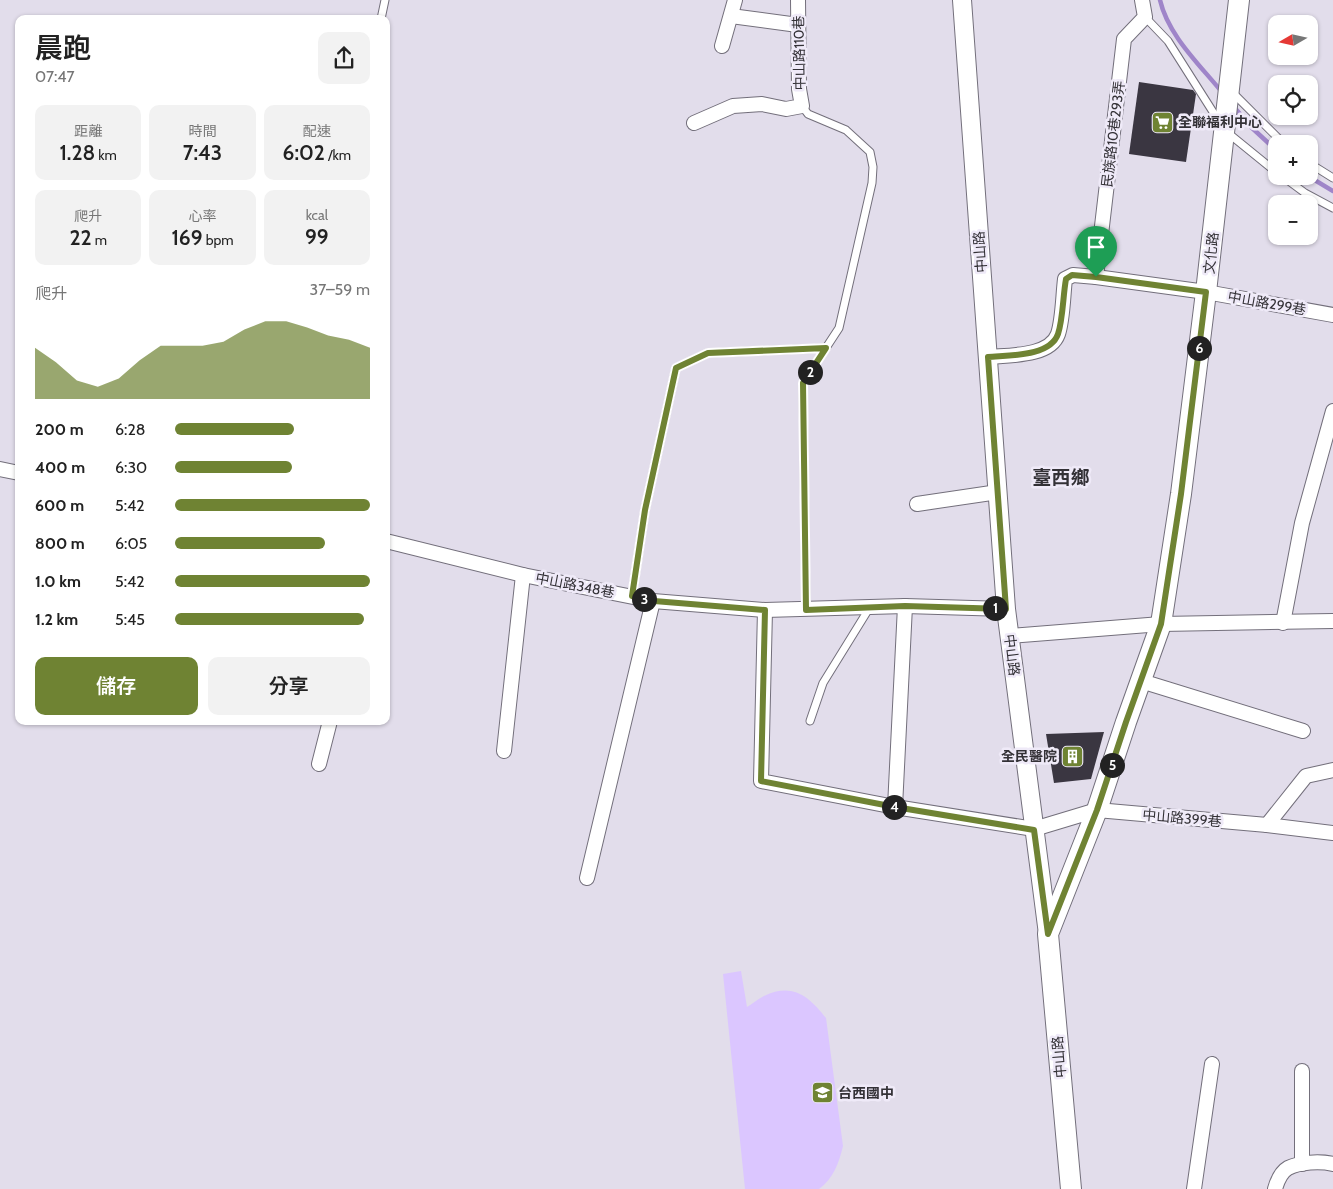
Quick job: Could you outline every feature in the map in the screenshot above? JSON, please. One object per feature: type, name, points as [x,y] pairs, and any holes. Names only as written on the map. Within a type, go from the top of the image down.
[{"type":"main road","name":"文化路","points":[[1048,934],[1097,810],[1161,624],[1181,494],[1239,0]]},
{"type":"main road","name":"中山路","points":[[1048,934],[1071,1189]]},
{"type":"street","points":[[722,46],[736,0]]},
{"type":"street","name":"中山路110巷","points":[[798,0],[799,89],[802,106]]},
{"type":"street","name":"中山路","points":[[962,0],[1006,609],[1048,934]]},
{"type":"street","points":[[1142,0],[1145,17]]},
{"type":"street","points":[[730,16],[798,25]]},
{"type":"street","name":"民族路10巷293弄","points":[[1096,277],[1124,39],[1145,17]]},
{"type":"street","points":[[694,123],[733,106],[762,104],[786,109],[802,106]]},
{"type":"street","name":"中山路299巷","points":[[988,357],[1033,352],[1047,348],[1058,335],[1066,279],[1072,275],[1206,292],[1333,315]]},
{"type":"street","points":[[1283,623],[1302,523],[1333,411]]},
{"type":"street","points":[[0,469],[15,472]]},
{"type":"street","points":[[917,504],[998,492]]},
{"type":"street","name":"中山路348巷","points":[[390,542],[523,574],[654,601],[765,610],[905,606],[1006,609]]},
{"type":"street","points":[[504,751],[523,574]]},
{"type":"street","points":[[587,878],[654,601]]},
{"type":"street","points":[[895,807],[905,606]]},
{"type":"street","points":[[765,610],[761,781],[895,807],[1034,830]]},
{"type":"street","points":[[1010,636],[1161,624],[1333,621]]},
{"type":"street","points":[[1141,681],[1303,730]]},
{"type":"street","points":[[319,764],[329,725]]},
{"type":"street","points":[[1267,825],[1306,776],[1333,770]]},
{"type":"street","name":"中山路399巷","points":[[1034,830],[1097,810],[1267,825],[1333,833]]},
{"type":"street","points":[[1194,1189],[1212,1064]]},
{"type":"street","points":[[1302,1071],[1302,1164]]},
{"type":"street","points":[[1275,1189],[1280,1177],[1287,1168],[1302,1164],[1326,1162],[1333,1164]]},
{"type":"lane","points":[[383,15],[385,0]]},
{"type":"lane","points":[[1145,17],[1168,41],[1224,131],[1268,166]]},
{"type":"lane","points":[[1229,96],[1274,135]]},
{"type":"lane","points":[[802,106],[808,114],[846,130],[870,152],[872,167],[872,183],[839,328],[803,383],[806,610]]},
{"type":"lane","points":[[1318,169],[1333,178]]},
{"type":"lane","points":[[1294,185],[1333,208]]},
{"type":"lane","points":[[632,596],[645,510],[676,368],[708,353],[826,348]]},
{"type":"lane","points":[[810,720],[823,683],[870,607]]},
{"type":"shaded area","points":[[741,971],[747,1007],[774,992],[791,991],[813,1003],[826,1018],[843,1146],[835,1170],[819,1189],[745,1189],[723,974]]},
{"type":"building","name":"全聯福利中心","points":[[1139,82],[1193,90],[1196,94],[1186,162],[1129,154]]},
{"type":"building","name":"全民醫院","points":[[1104,732],[1091,779],[1054,783],[1046,734]]},
{"type":"waterway","points":[[1160,0],[1164,13],[1177,37],[1221,91]]},
{"type":"waterway","points":[[1234,107],[1251,127],[1268,143]]},
{"type":"waterway","points":[[1318,182],[1333,191]]},
{"type":"place","name":"全聯福利中心","points":[[1162,122]]},
{"type":"place","name":"全民醫院","points":[[1073,756]]},
{"type":"place","name":"台西國中","points":[[822,1093]]},
{"type":"district","name":"臺西鄉","points":[[1061,477]]},
{"type":"route","points":[[1072,275],[1096,277],[1206,292],[1181,494],[1161,624],[1097,810],[1048,934],[1034,830],[895,807],[761,781],[765,610],[654,601],[632,596],[645,510],[676,368],[708,353],[826,348],[803,383],[806,610],[905,606],[1006,609],[988,357],[1033,352],[1047,348],[1058,335],[1066,279],[1072,275]]}]
